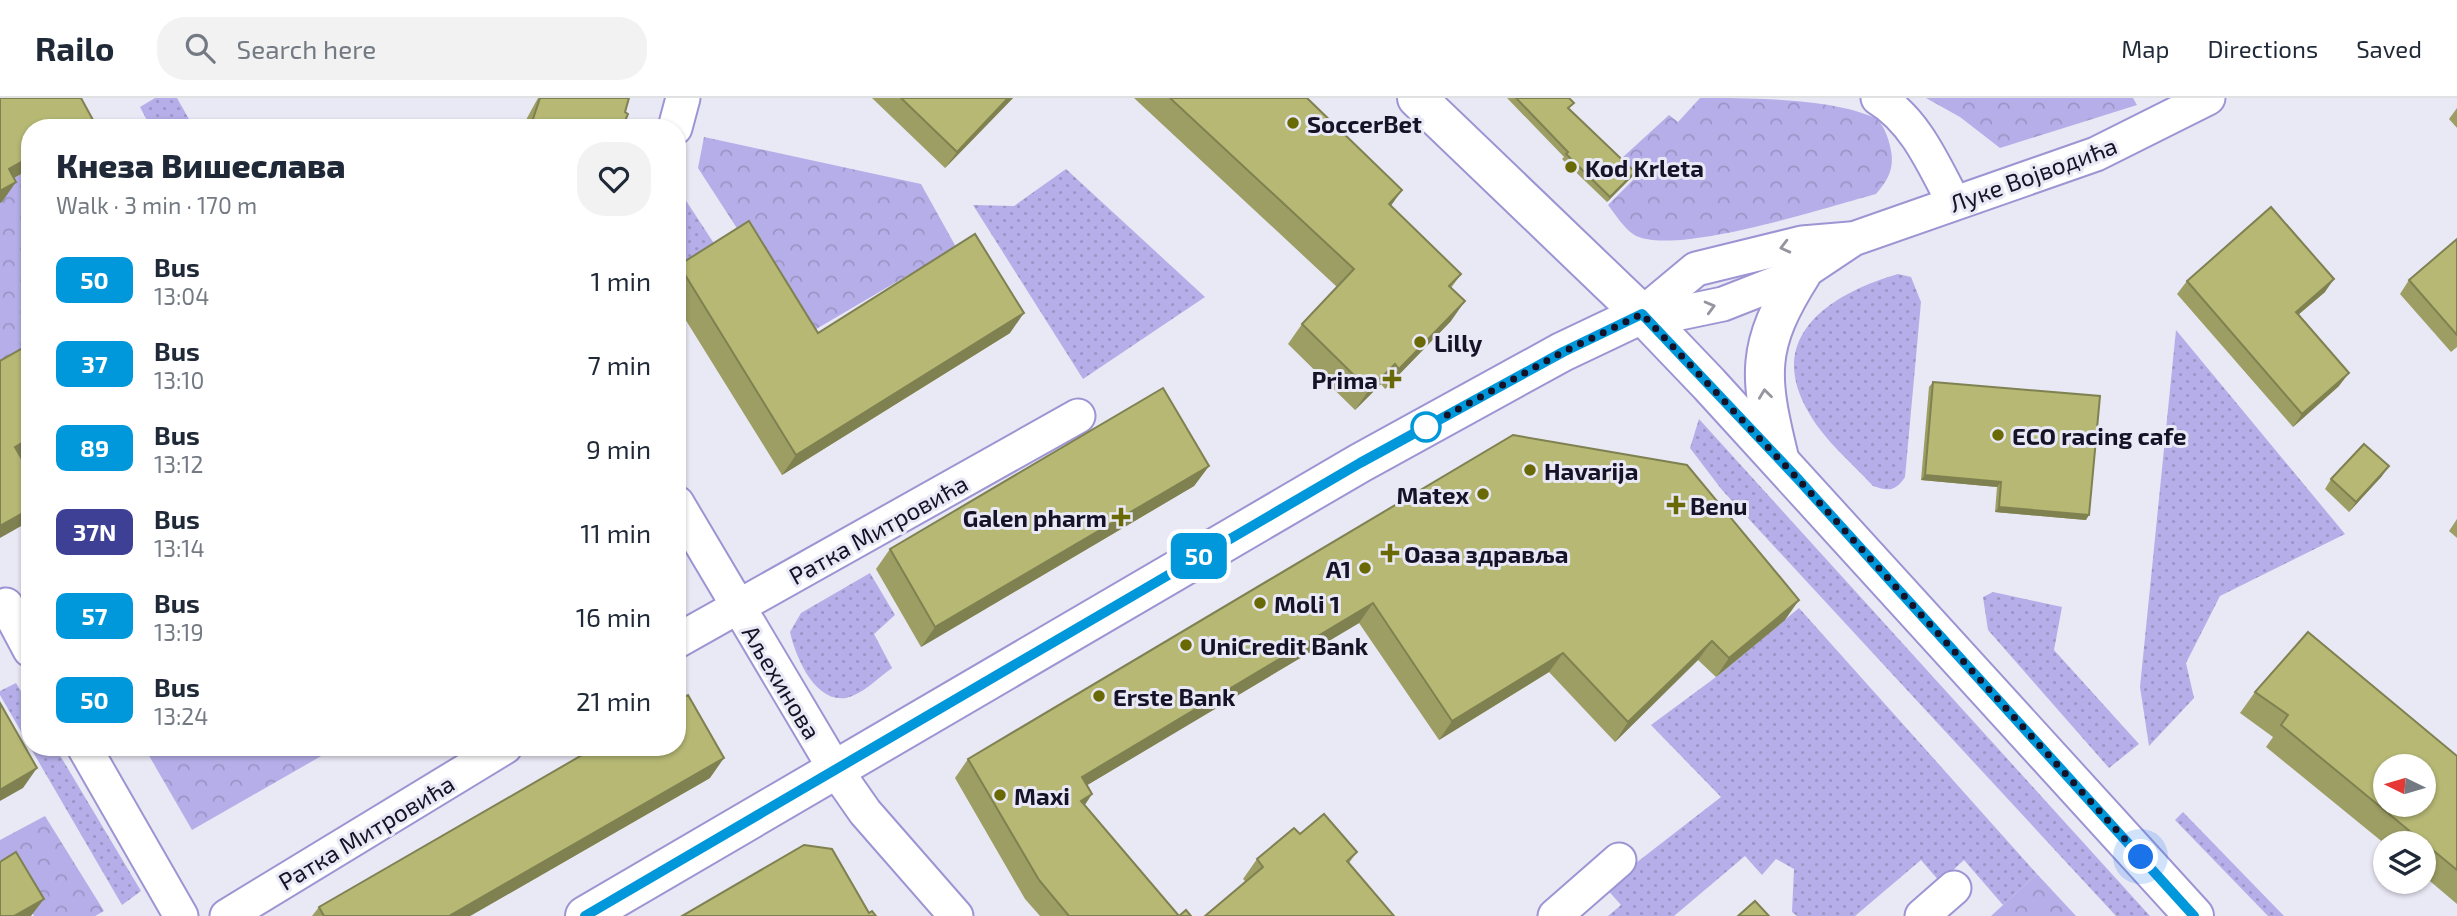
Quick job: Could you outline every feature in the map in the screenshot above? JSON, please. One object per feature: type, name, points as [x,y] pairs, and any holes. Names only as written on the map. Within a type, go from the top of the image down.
[{"type":"main road","points":[[1417,98],[1642,314],[1780,460],[2194,916]]},
{"type":"main road","points":[[1780,460],[1763,390],[1763,369],[1772,328],[1802,273]]},
{"type":"main road","points":[[586,916],[1360,463],[1563,352],[1642,314]]},
{"type":"street","points":[[677,119],[683,98]]},
{"type":"street","points":[[1878,98],[1891,106],[1912,129],[1954,203]]},
{"type":"street","name":"Луке Војводића","points":[[1642,314],[1697,311],[1802,273],[1853,239],[1954,203],[2007,188],[2096,154],[2208,98]]},
{"type":"street","name":"Луке Војводића","points":[[1642,314],[1696,269],[1802,243],[1853,239]]},
{"type":"street","name":"Ратка Митровића","points":[[686,636],[1079,416]]},
{"type":"street","name":"Аљехинова","points":[[686,518],[835,769],[865,812],[956,916]]},
{"type":"street","points":[[12,602],[21,626]]},
{"type":"street","points":[[89,756],[181,916]]},
{"type":"street","name":"Ратка Митровића","points":[[227,916],[490,756]]},
{"type":"street","points":[[1555,916],[1619,860]]},
{"type":"street","points":[[1922,916],[1954,888]]},
{"type":"green space","points":[[155,98],[177,98],[189,119],[146,119],[140,107]]},
{"type":"green space","points":[[1700,98],[1814,103],[1837,106],[1875,118],[1883,127],[1890,146],[1892,160],[1888,177],[1876,194],[1751,228],[1680,240],[1652,240],[1633,234],[1608,205],[1637,176],[1622,158],[1669,115],[1678,122]]},
{"type":"green space","points":[[1926,98],[2133,98],[2137,105],[2000,148],[1960,117]]},
{"type":"green space","points":[[704,137],[921,184],[956,247],[806,335],[698,168]]},
{"type":"green space","points":[[1066,169],[1205,297],[1083,379],[973,205],[1014,206]]},
{"type":"green space","points":[[21,174],[21,361],[0,373],[0,186]]},
{"type":"green space","points":[[686,201],[719,251],[686,271]]},
{"type":"green space","points":[[1898,274],[1911,277],[1921,302],[1905,477],[1894,488],[1887,489],[1873,486],[1815,423],[1797,386],[1794,361],[1800,340],[1812,322],[1829,306],[1873,282]]},
{"type":"green space","points":[[2176,330],[2345,534],[2220,596],[2186,663],[2194,698],[2149,746],[2140,687]]},
{"type":"green space","points":[[1699,419],[2150,916],[2116,916],[1722,490],[1690,448]]},
{"type":"green space","points":[[870,573],[895,615],[874,634],[892,668],[858,693],[846,698],[835,698],[824,693],[808,676],[796,653],[790,632],[801,613]]},
{"type":"green space","points":[[1993,592],[2062,607],[2054,650],[2139,744],[2109,768],[1988,630],[1983,597]]},
{"type":"green space","points":[[1799,608],[2037,874],[2003,905],[1964,860],[1940,882],[1921,860],[1855,916],[1797,916],[1792,912],[1794,869],[1776,859],[1762,875],[1745,856],[1674,916],[1608,916],[1621,905],[1605,887],[1721,797],[1651,725],[1716,677]]},
{"type":"green space","points":[[16,683],[21,691],[21,731],[0,695],[0,691]]},
{"type":"green space","points":[[35,756],[60,756],[141,891],[122,905]]},
{"type":"green space","points":[[149,756],[321,756],[192,830]]},
{"type":"green space","points":[[2183,812],[2284,916],[2268,916],[2175,820]]},
{"type":"green space","points":[[45,816],[104,911],[95,916],[34,916],[6,864],[0,860],[0,840]]},
{"type":"green space","points":[[2037,874],[2076,916],[1991,916]]},
{"type":"building","points":[[0,98],[81,98],[92,119],[21,119],[21,162],[9,169],[16,182],[0,191]]},
{"type":"building","points":[[540,98],[629,98],[626,119],[533,119]]},
{"type":"building","points":[[901,98],[1008,98],[957,152]]},
{"type":"building","points":[[1170,98],[1307,98],[1402,190],[1389,204],[1461,274],[1449,286],[1465,301],[1399,369],[1395,364],[1369,390],[1302,324],[1354,269]]},
{"type":"building","points":[[1516,98],[1569,98],[1574,103],[1568,108],[1635,172],[1610,197],[1566,154],[1568,152]]},
{"type":"building","points":[[2271,207],[2334,279],[2296,312],[2349,373],[2302,414],[2187,281]]},
{"type":"building","points":[[749,221],[818,333],[975,234],[1024,313],[796,455],[686,276],[686,261]]},
{"type":"building","points":[[2457,239],[2457,335],[2409,280]]},
{"type":"building","points":[[21,349],[21,443],[15,447],[21,457],[21,514],[0,526],[0,361]]},
{"type":"building","points":[[1933,382],[2100,396],[2089,515],[1999,507],[2001,482],[1925,475]]},
{"type":"building","points":[[1163,388],[1209,466],[935,627],[890,549]]},
{"type":"building","points":[[1513,435],[1687,465],[1799,600],[1729,658],[1712,641],[1628,722],[1563,653],[1452,721],[1373,603],[1082,777],[1092,794],[1081,801],[1179,916],[1069,916],[1039,880],[968,759]]},
{"type":"building","points":[[2364,444],[2389,466],[2356,502],[2331,479]]},
{"type":"building","points":[[2308,632],[2457,756],[2457,870],[2436,853],[2436,831],[2410,831],[2393,817],[2436,817],[2436,754],[2373,754],[2373,801],[2281,725],[2288,715],[2255,692]]},
{"type":"building","points":[[688,695],[724,758],[449,916],[324,916],[319,907],[580,756],[686,756]]},
{"type":"building","points":[[0,703],[21,740],[21,756],[30,756],[37,768],[0,790]]},
{"type":"building","points":[[1324,814],[1357,852],[1347,861],[1394,916],[1205,916],[1263,867],[1257,859],[1294,828],[1300,834]]},
{"type":"building","points":[[804,845],[832,849],[869,913],[872,911],[876,916],[682,916]]},
{"type":"building","points":[[16,852],[44,899],[14,916],[0,916],[0,862]]},
{"type":"building","points":[[1755,901],[1769,916],[1738,916]]},
{"type":"building","points":[[1186,910],[1191,916],[1179,916]]},
{"type":"bus line","name":"50","points":[[585,916],[1360,463],[1563,352],[1642,314],[1797,478],[2194,916]]},
{"type":"place","name":"SoccerBet","points":[[1293,123]]},
{"type":"place","name":"Kod Krleta","points":[[1571,167]]},
{"type":"place","name":"Lilly","points":[[1420,342]]},
{"type":"place","name":"Prima","points":[[1392,379]]},
{"type":"place","name":"ECO racing cafe","points":[[1998,435]]},
{"type":"place","name":"Havarija","points":[[1530,470]]},
{"type":"place","name":"Matex","points":[[1483,494]]},
{"type":"place","name":"Benu","points":[[1676,505]]},
{"type":"place","name":"Galen pharm","points":[[1121,517]]},
{"type":"place","name":"Оаза здравља","points":[[1390,553]]},
{"type":"place","name":"A1","points":[[1365,568]]},
{"type":"place","name":"Moli 1","points":[[1260,603]]},
{"type":"place","name":"UniCredit Bank","points":[[1186,645]]},
{"type":"place","name":"Erste Bank","points":[[1099,696]]},
{"type":"place","name":"Maxi","points":[[1000,795]]},
{"type":"route","points":[[1426,427],[1420,430],[1563,352],[1642,314],[1797,478],[2141,857]]}]
